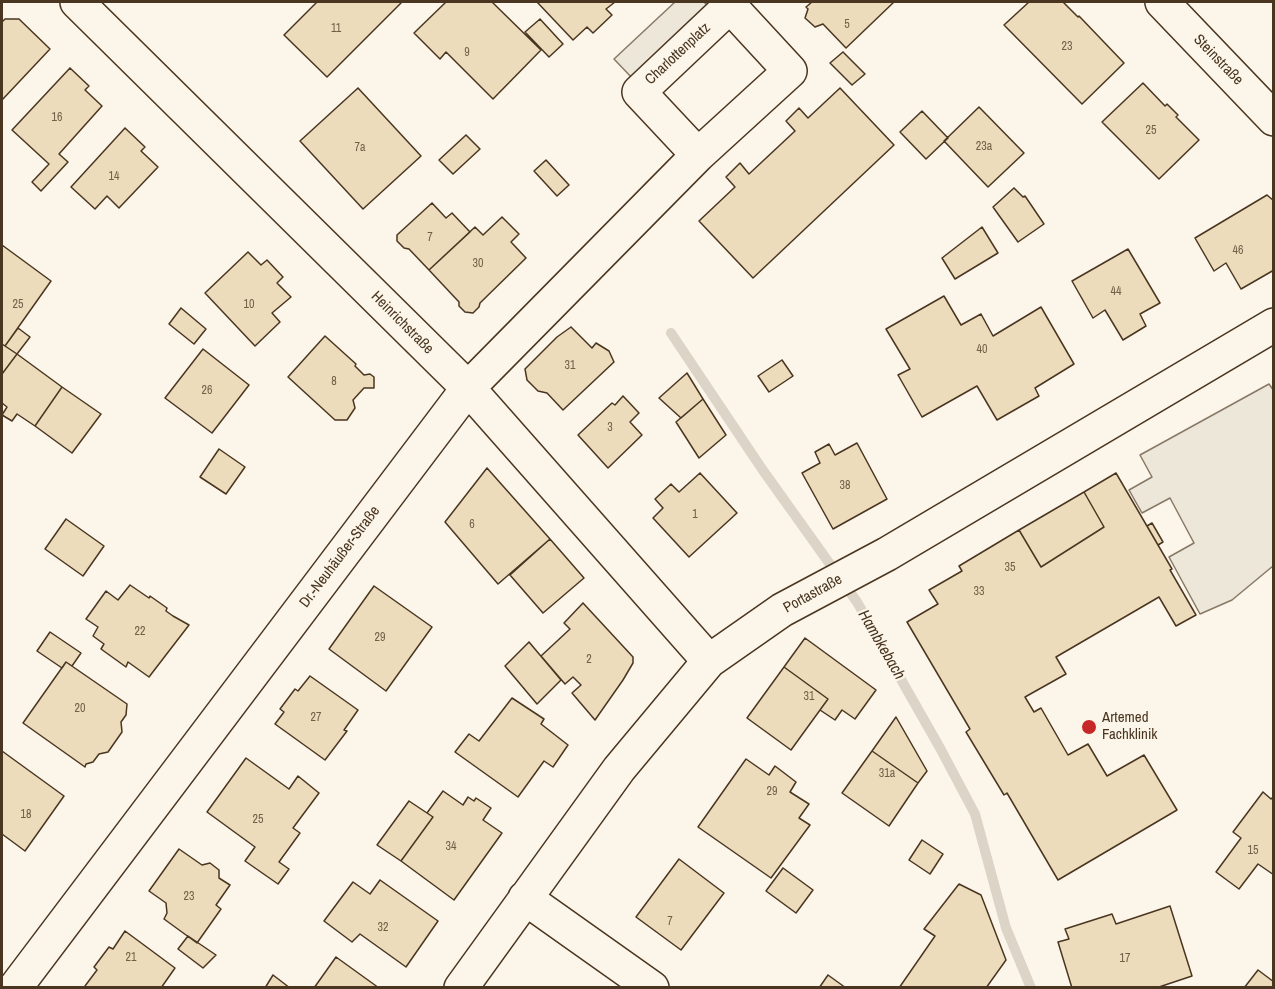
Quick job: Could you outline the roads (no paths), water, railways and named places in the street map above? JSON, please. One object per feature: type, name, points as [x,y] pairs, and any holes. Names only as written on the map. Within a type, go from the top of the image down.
[{"type":"street","name":"Heinrichstraße","points":[[77,2],[468,388],[709,661]]},
{"type":"street","name":"Steinstraße","points":[[1162,2],[1274,119]]},
{"type":"street","name":"Charlottenplatz","points":[[730,6],[790,71],[698,155],[639,92],[730,6]]},
{"type":"street","name":"Dr.-Neuhäußer-Straße","points":[[15,987],[468,388],[698,155]]},
{"type":"street","name":"Portastraße","points":[[461,987],[619,769],[709,661],[782,610],[887,554],[1274,325]]},
{"type":"street","points":[[525,898],[652,987]]},
{"type":"waterway","name":"Hambkebach","points":[[671,333],[762,469],[857,602],[940,748],[975,814],[1006,928],[1031,988]]},
{"type":"place","name":"Artemed Fachklinik","points":[[1089,727]]}]
